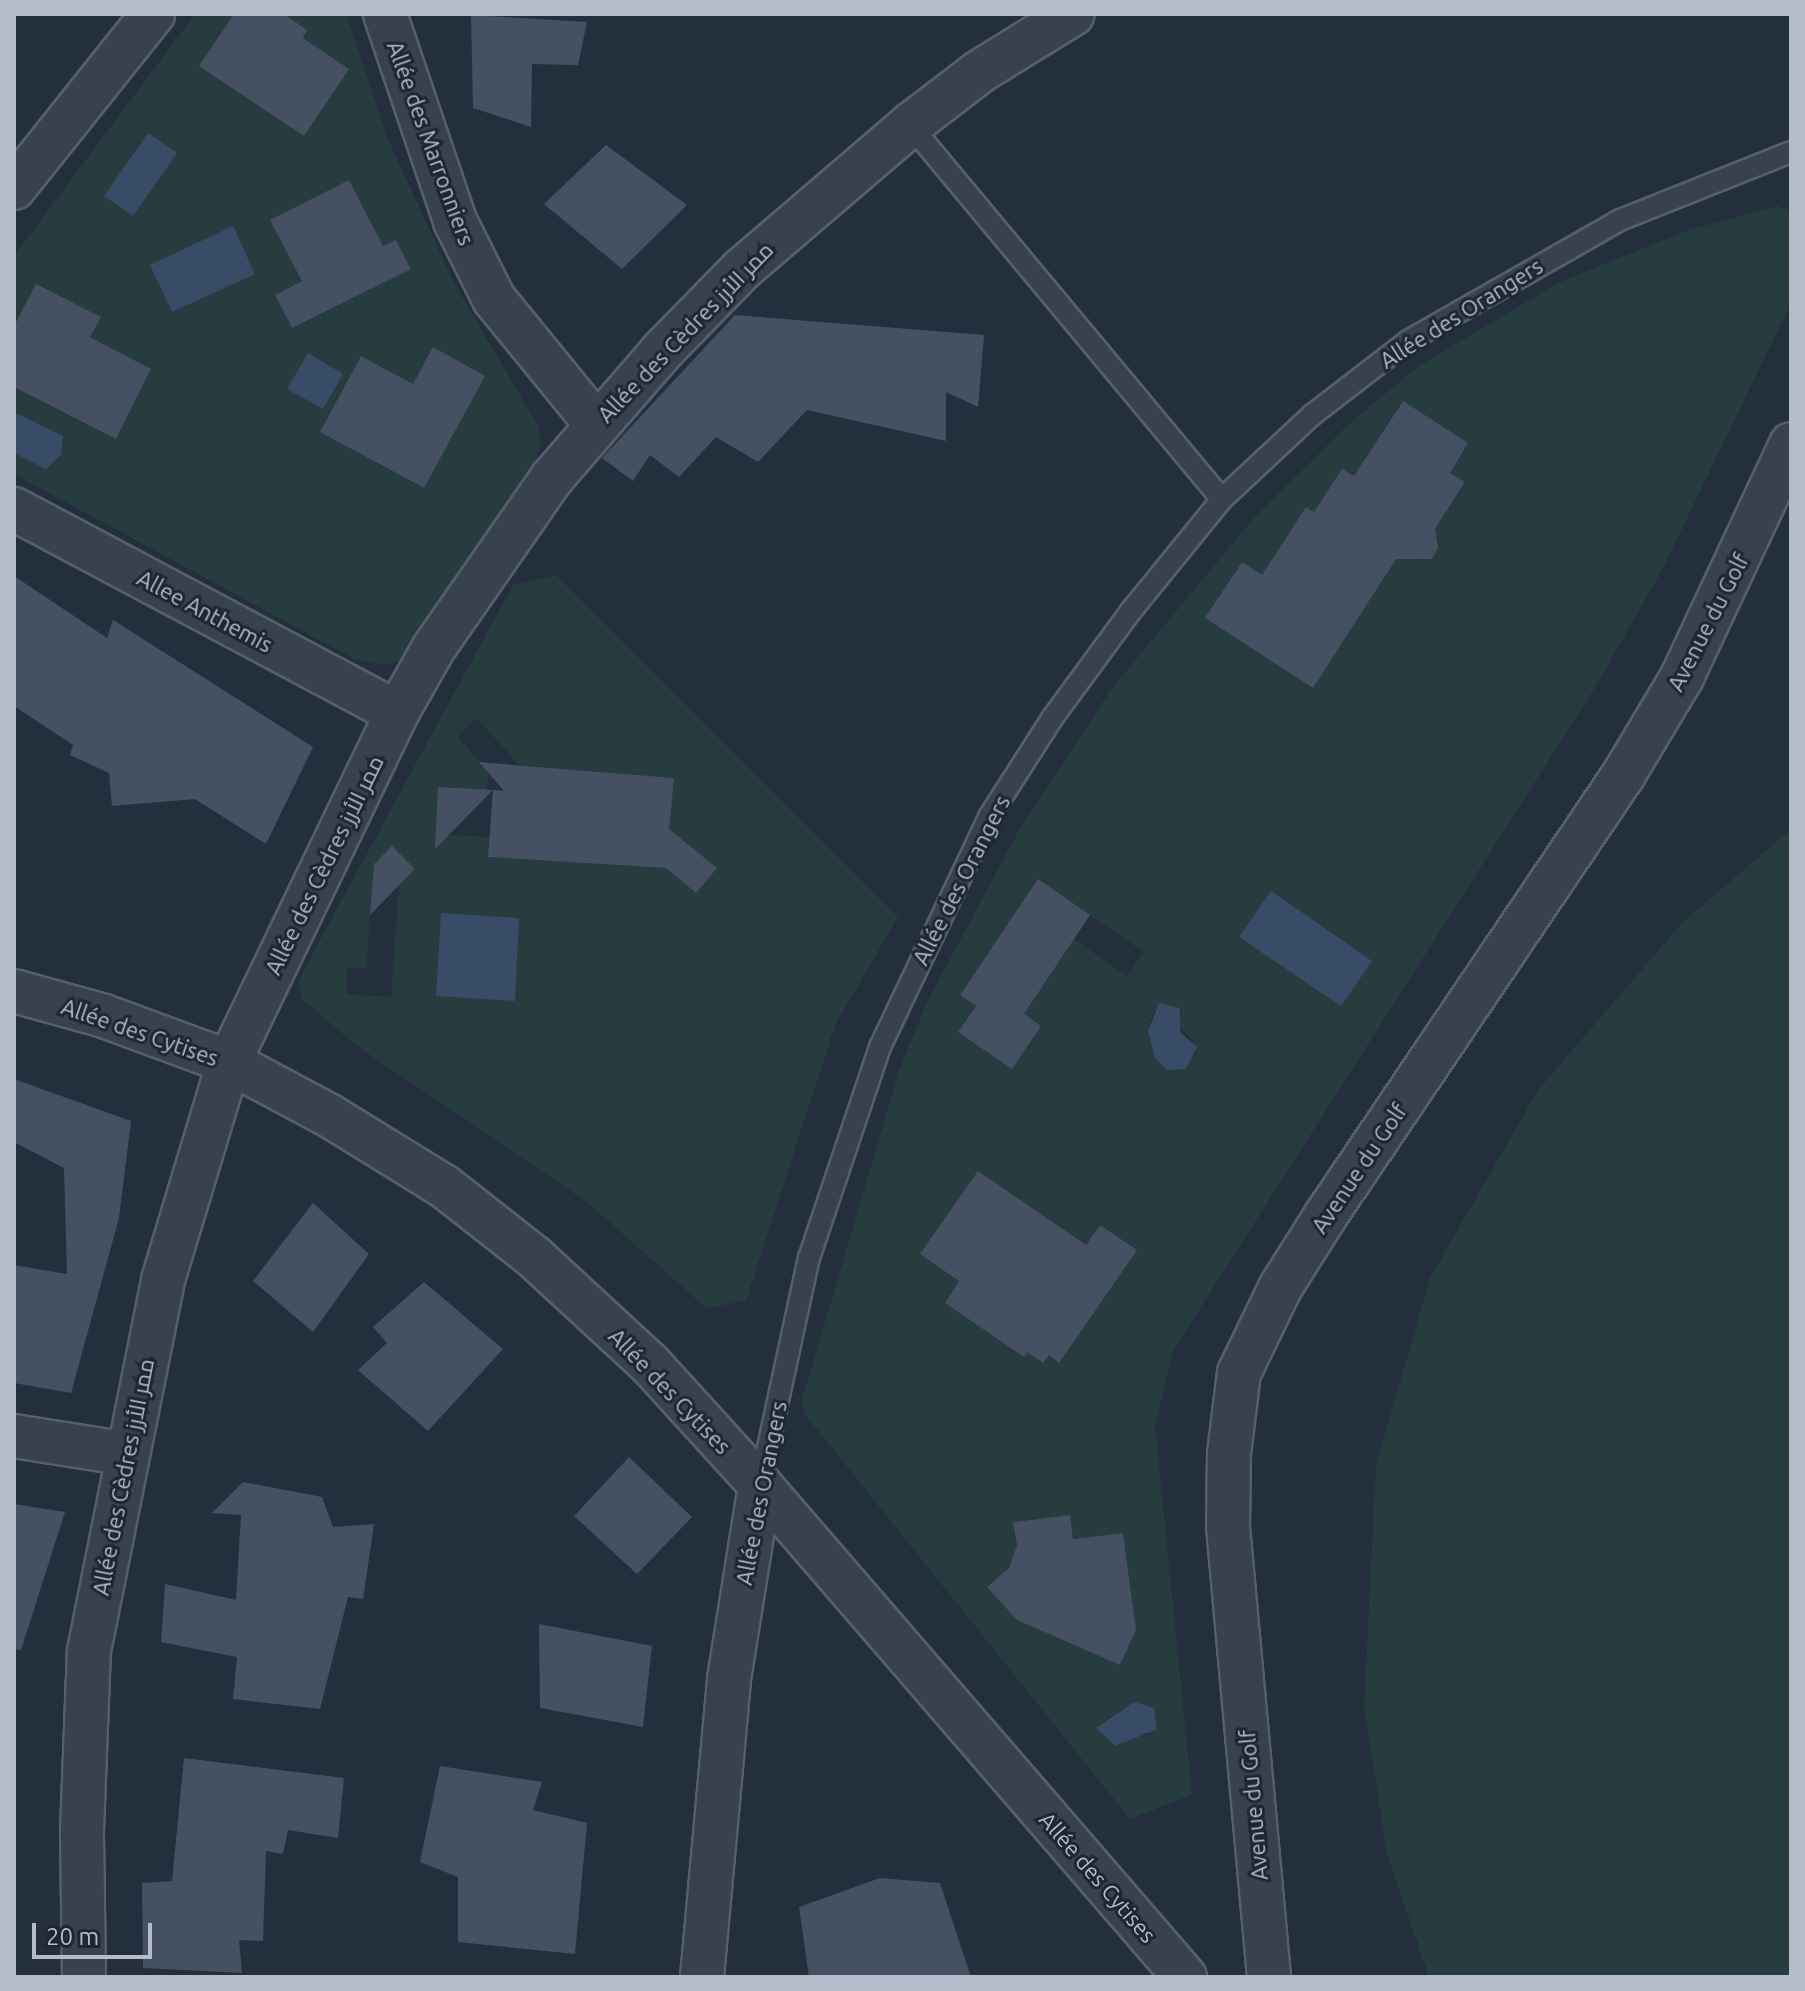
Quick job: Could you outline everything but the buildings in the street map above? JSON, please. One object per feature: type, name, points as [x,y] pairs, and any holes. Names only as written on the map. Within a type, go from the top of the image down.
[{"type":"street","points":[[14,188],[153,14]]},
{"type":"street","name":"Allée des Marronniers","points":[[385,14],[455,221],[494,299],[596,424]]},
{"type":"street","name":"Allée des Cèdres ممر الأرز","points":[[84,1977],[82,1831],[89,1651],[163,1280],[229,1062],[397,713],[433,649],[596,424],[741,270],[910,125],[979,72],[1073,14]]},
{"type":"street","name":"Avenue du Golf","points":[[1269,1977],[1228,1526],[1229,1454],[1239,1373],[1280,1288],[1326,1215],[1624,774],[1675,689],[1730,583],[1791,444]]},
{"type":"street","name":"Allee Anthemis","points":[[14,509],[397,713]]},
{"type":"street","name":"Allée des Cytises","points":[[14,991],[229,1062],[330,1116],[445,1187],[534,1257],[650,1364],[760,1485],[1185,1977]]},
{"type":"street","points":[[14,1436],[128,1454]]},
{"type":"street","name":"Allée des Orangers","points":[[702,1977],[729,1679],[760,1485]]},
{"type":"lane","points":[[910,125],[1222,499]]},
{"type":"lane","name":"Allée des Orangers","points":[[760,1485],[809,1258],[880,1047],[989,817],[1053,717],[1222,499],[1312,415],[1408,341],[1620,220],[1791,152]]},
{"type":"green space","points":[[195,14],[234,14],[200,66],[304,136],[349,69],[303,38],[307,30],[285,15],[260,14],[346,14],[387,137],[453,281],[538,426],[541,442],[535,461],[399,660],[390,665],[356,660],[14,474],[14,453],[46,468],[59,457],[62,436],[14,412],[14,387],[115,439],[151,369],[90,337],[100,317],[37,284],[14,326],[14,256]],"holes":[[[349,180],[366,212],[350,220],[367,254],[396,240],[411,268],[292,328],[275,295],[314,275],[271,220]],[[433,347],[484,376],[423,488],[320,432],[361,356],[413,384]]]},
{"type":"green space","points":[[1778,206],[1791,212],[1791,303],[1662,570],[1596,686],[1173,1351],[1155,1426],[1192,1795],[1130,1819],[804,1413],[802,1400],[899,1071],[927,1002],[1018,832],[1112,688],[1253,519],[1349,424],[1417,367],[1560,282],[1691,229]],"holes":[[[1402,401],[1468,443],[1450,473],[1465,483],[1432,534],[1431,558],[1418,560],[1402,549],[1313,688],[1206,619],[1241,562],[1262,575],[1314,512],[1354,477]],[[1038,880],[1144,952],[1127,976],[1074,939],[1024,1014],[1041,1026],[1012,1068],[958,1032],[976,1006],[960,994]],[[1154,1010],[1182,1012],[1177,1025],[1193,1040],[1197,1055],[1148,1031]],[[978,1171],[1086,1245],[1100,1225],[1136,1250],[1059,1362],[1049,1355],[1027,1352],[1024,1357],[945,1303],[959,1281],[921,1254]],[[1070,1515],[1073,1539],[1123,1533],[1136,1630],[1120,1665],[1017,1620],[987,1587],[1009,1568],[1017,1545],[1014,1522]],[[1111,1716],[1153,1735],[1136,1735],[1115,1746],[1096,1728]]]},
{"type":"green space","points":[[556,575],[898,917],[835,1025],[746,1301],[706,1308],[587,1202],[357,1046],[302,999],[299,982],[308,962],[513,585]],"holes":[[[477,718],[519,765],[673,778],[669,829],[716,868],[696,893],[666,868],[488,857],[489,837],[436,834],[487,790],[488,772],[457,736]],[[392,847],[415,869],[399,886],[391,997],[346,994],[347,968],[366,969],[374,864]]]},
{"type":"green space","points":[[1791,829],[1791,1977],[1429,1977],[1387,1853],[1364,1708],[1376,1465],[1430,1278],[1538,1090],[1681,924]]},
{"type":"water","points":[[148,133],[177,153],[133,216],[104,196]]},
{"type":"water","points":[[233,226],[255,274],[172,312],[150,265]]},
{"type":"water","points":[[308,353],[343,374],[323,409],[287,389]]},
{"type":"water","points":[[14,412],[63,436],[61,455],[46,469],[14,453]]},
{"type":"water","points":[[1271,891],[1372,961],[1341,1006],[1239,937]]},
{"type":"water","points":[[441,913],[519,918],[515,1001],[436,996]]},
{"type":"water","points":[[1159,1003],[1180,1008],[1180,1032],[1197,1047],[1186,1069],[1167,1070],[1155,1058],[1148,1031]]},
{"type":"water","points":[[1134,1702],[1154,1708],[1157,1729],[1115,1746],[1096,1728]]}]
